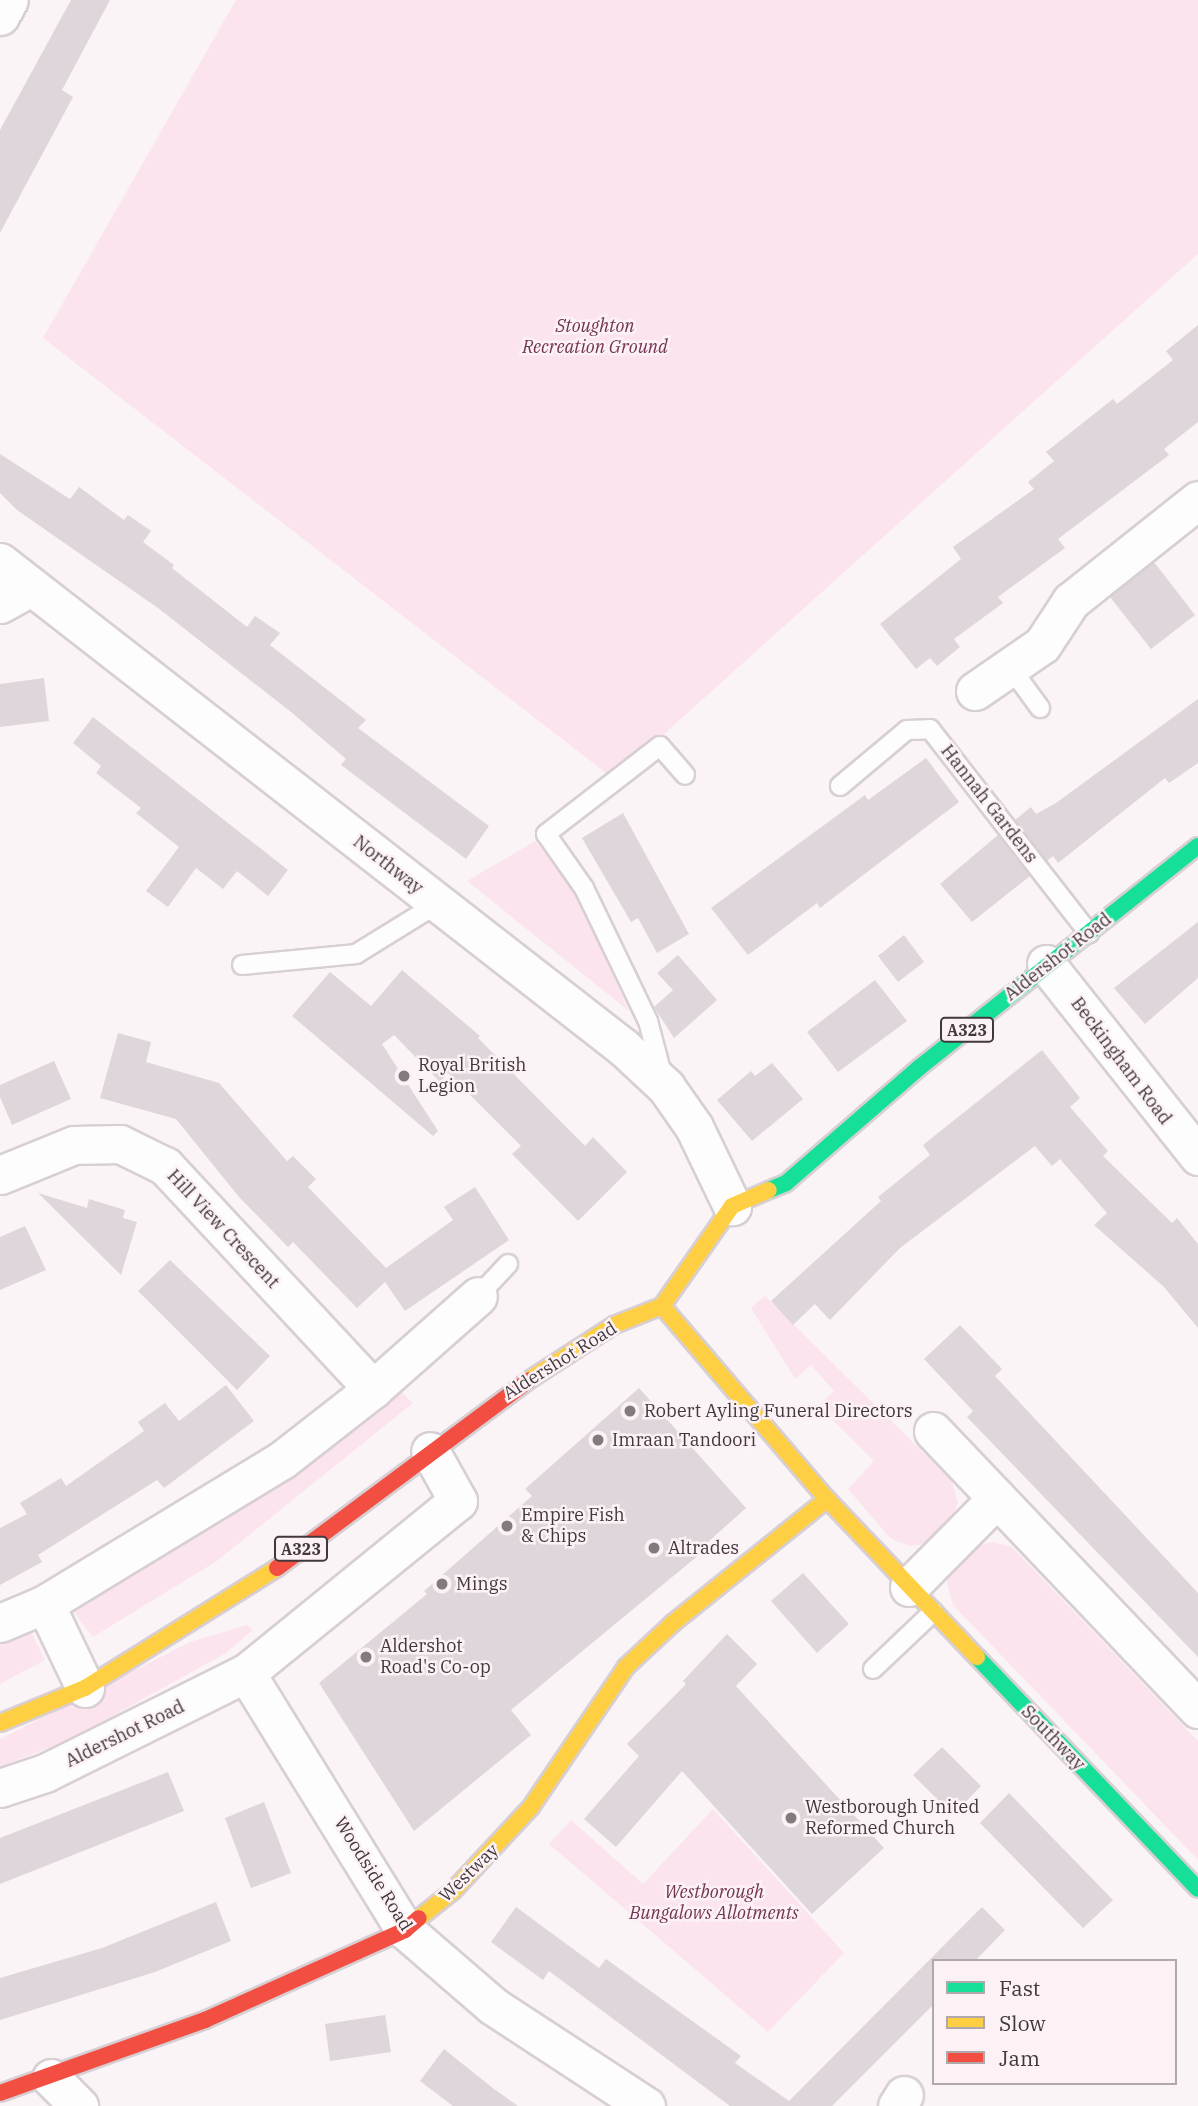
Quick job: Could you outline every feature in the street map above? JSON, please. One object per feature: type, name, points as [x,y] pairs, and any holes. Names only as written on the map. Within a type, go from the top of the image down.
[{"type":"street","points":[[0,16],[9,0]]},
{"type":"street","points":[[975,691],[1042,645],[1071,601],[1198,500]]},
{"type":"street","name":"Northway","points":[[0,562],[623,1048],[666,1087],[694,1127],[732,1206]]},
{"type":"street","points":[[0,604],[31,587]]},
{"type":"street","name":"Aldershot Road","points":[[732,1206],[786,1183],[1046,964],[1198,846]]},
{"type":"street","name":"Beckingham Road","points":[[1046,964],[1198,1156]]},
{"type":"street","name":"Hill View Crescent","points":[[0,1175],[74,1145],[120,1144],[165,1166],[373,1389]]},
{"type":"street","points":[[662,1306],[732,1206]]},
{"type":"street","points":[[0,1623],[45,1604],[282,1460],[373,1389],[478,1296]]},
{"type":"street","name":"Aldershot Road","points":[[0,1723],[85,1688],[280,1566],[506,1394],[614,1325],[662,1306]]},
{"type":"street","name":"Southway","points":[[662,1306],[827,1499],[1198,1889]]},
{"type":"street","points":[[933,1431],[1198,1709]]},
{"type":"street","name":"Aldershot Road","points":[[0,1788],[45,1773],[246,1673],[458,1501],[430,1451]]},
{"type":"street","points":[[921,1600],[997,1498]]},
{"type":"street","name":"Westway","points":[[0,2093],[51,2078],[205,2021],[405,1930],[453,1891],[531,1807],[626,1667],[673,1623],[827,1499]]},
{"type":"street","points":[[45,1604],[85,1688]]},
{"type":"street","name":"Woodside Road","points":[[246,1673],[405,1930],[493,2006],[646,2106]]},
{"type":"street","points":[[51,2078],[79,2106]]},
{"type":"lane","points":[[1010,667],[1040,708]]},
{"type":"lane","name":"Hannah Gardens","points":[[840,786],[907,730],[930,729],[1089,933]]},
{"type":"lane","points":[[666,1087],[642,1009],[584,888],[546,834],[660,746],[685,775]]},
{"type":"lane","points":[[242,965],[356,954],[437,904]]},
{"type":"lane","points":[[478,1296],[508,1264]]},
{"type":"lane","points":[[873,1669],[921,1600]]},
{"type":"green space","name":"Stoughton Recreation Ground","points":[[236,0],[1198,0],[1198,254],[614,779],[43,338]]},
{"type":"green space","points":[[535,841],[574,889],[629,1011],[467,881]]},
{"type":"green space","points":[[765,1296],[952,1481],[958,1503],[948,1527],[928,1544],[909,1546],[890,1538],[848,1489],[874,1461],[818,1406],[834,1391],[811,1365],[795,1379],[751,1308]]},
{"type":"green space","points":[[398,1389],[413,1403],[217,1561],[93,1637],[66,1602]]},
{"type":"green space","points":[[993,1542],[1012,1547],[1198,1741],[1198,1860],[953,1605],[947,1583],[953,1565],[970,1547]]},
{"type":"green space","points":[[247,1625],[253,1630],[226,1653],[71,1739],[0,1767],[0,1739],[190,1642]]},
{"type":"green space","points":[[30,1629],[45,1660],[0,1684],[0,1639]]},
{"type":"green space","name":"Westborough Bungalows Allotments","points":[[713,1809],[844,1953],[768,2032],[549,1844],[571,1820],[643,1884]]},
{"type":"building","points":[[71,0],[110,0],[62,90],[73,97],[0,233],[0,130]]},
{"type":"building","points":[[1198,325],[1198,422],[1164,449],[1169,455],[1058,539],[1065,548],[998,597],[1003,603],[954,639],[960,647],[937,666],[930,658],[916,669],[880,624],[961,559],[953,547],[1034,489],[1028,482],[1054,461],[1046,452],[1113,399],[1117,404],[1173,360],[1166,351]]},
{"type":"building","points":[[0,454],[70,499],[79,487],[124,520],[128,515],[151,531],[143,542],[247,627],[255,616],[280,633],[270,645],[366,720],[358,728],[489,826],[466,859],[341,765],[346,759],[291,712],[158,608],[17,510],[0,493]]},
{"type":"building","points":[[1154,562],[1195,615],[1151,649],[1110,597]]},
{"type":"building","points":[[44,678],[49,721],[0,727],[0,684]]},
{"type":"building","points":[[1198,699],[1198,763],[1169,783],[1165,778],[1058,863],[1053,856],[1047,861],[1015,820],[1031,807],[1036,814],[1056,803]]},
{"type":"building","points":[[93,717],[288,870],[268,896],[237,871],[223,889],[196,868],[168,907],[146,891],[179,847],[136,813],[141,808],[96,773],[101,766],[73,743]]},
{"type":"building","points":[[926,758],[959,802],[820,908],[817,903],[748,955],[711,908],[865,795],[868,800]]},
{"type":"building","points":[[623,813],[689,934],[657,953],[638,918],[631,922],[582,838]]},
{"type":"building","points":[[998,835],[1030,876],[972,922],[940,884]]},
{"type":"building","points":[[1198,922],[1198,978],[1145,1024],[1114,988]]},
{"type":"building","points":[[904,935],[924,962],[898,982],[878,956]]},
{"type":"building","points":[[678,955],[717,1000],[674,1038],[654,1007],[673,990],[657,973]]},
{"type":"building","points":[[402,970],[480,1036],[478,1038],[585,1146],[593,1137],[627,1172],[578,1221],[512,1154],[521,1146],[448,1073],[440,1082],[394,1035],[382,1044],[438,1131],[433,1136],[292,1016],[330,972],[371,1006]]},
{"type":"building","points":[[875,980],[907,1021],[838,1072],[807,1032]]},
{"type":"building","points":[[118,1033],[151,1042],[146,1062],[219,1083],[287,1161],[293,1156],[316,1179],[308,1187],[386,1268],[453,1220],[444,1207],[475,1187],[509,1240],[405,1311],[385,1282],[357,1308],[293,1242],[288,1247],[239,1197],[176,1119],[100,1098]]},
{"type":"building","points":[[1042,1050],[1080,1098],[1070,1107],[1108,1151],[1103,1156],[1172,1223],[1177,1218],[1198,1244],[1198,1328],[1164,1287],[1094,1225],[1107,1213],[1060,1159],[1052,1166],[1035,1146],[900,1248],[830,1320],[815,1304],[793,1325],[771,1301],[881,1201],[878,1197],[930,1155],[923,1145]]},
{"type":"building","points":[[54,1061],[71,1099],[12,1125],[0,1097],[0,1085]]},
{"type":"building","points":[[772,1063],[803,1099],[752,1141],[717,1100],[751,1071],[755,1076]]},
{"type":"building","points":[[38,1193],[87,1208],[89,1199],[125,1210],[123,1218],[137,1222],[121,1275]]},
{"type":"building","points":[[25,1226],[46,1270],[0,1290],[0,1237]]},
{"type":"building","points":[[170,1260],[270,1356],[237,1390],[138,1291]]},
{"type":"building","points":[[960,1325],[1002,1369],[995,1376],[1198,1593],[1198,1657],[967,1417],[973,1411],[924,1359]]},
{"type":"building","points":[[226,1385],[254,1421],[164,1488],[157,1480],[38,1555],[42,1562],[0,1585],[0,1528],[27,1514],[20,1503],[61,1478],[66,1486],[144,1431],[138,1422],[165,1403],[179,1421]]},
{"type":"building","points":[[639,1388],[746,1508],[698,1551],[700,1554],[511,1710],[531,1735],[414,1831],[319,1683],[427,1594],[424,1591],[532,1496],[525,1489]]},
{"type":"building","points":[[803,1573],[849,1624],[817,1653],[771,1601]]},
{"type":"building","points":[[727,1634],[757,1664],[736,1686],[884,1848],[812,1914],[682,1771],[616,1847],[584,1819],[639,1756],[627,1744],[686,1684],[683,1681]]},
{"type":"building","points":[[942,1747],[981,1786],[953,1815],[913,1775]]},
{"type":"building","points":[[168,1772],[184,1811],[0,1884],[0,1838]]},
{"type":"building","points":[[1009,1793],[1113,1900],[1083,1928],[980,1823]]},
{"type":"building","points":[[264,1802],[291,1873],[251,1888],[225,1818]]},
{"type":"building","points":[[216,1902],[231,1941],[155,1972],[0,2020],[0,1978],[102,1948]]},
{"type":"building","points":[[516,1907],[599,1968],[606,1959],[741,2056],[735,2063],[789,2101],[982,1907],[1005,1930],[977,1959],[932,1959],[932,2006],[832,2106],[730,2106],[549,1971],[543,1980],[491,1942]]},
{"type":"building","points":[[385,2015],[391,2052],[330,2061],[325,2024]]},
{"type":"building","points":[[444,2049],[518,2106],[453,2106],[420,2081]]},
{"type":"traffic: fast","points":[[769,1190],[786,1183],[920,1067],[1198,846]]},
{"type":"traffic: fast","points":[[977,1657],[1198,1889]]},
{"type":"traffic: slow","points":[[529,1380],[614,1325],[662,1306],[732,1206],[769,1190]]},
{"type":"traffic: slow","points":[[662,1306],[827,1499],[977,1657]]},
{"type":"traffic: slow","points":[[419,1918],[453,1891],[531,1807],[626,1667],[673,1623],[827,1499]]},
{"type":"traffic: slow","points":[[0,1723],[85,1688],[277,1568]]},
{"type":"traffic: jam","points":[[277,1568],[529,1380]]},
{"type":"traffic: jam","points":[[0,2093],[205,2020],[405,1930],[419,1918]]},
{"type":"place","name":"Royal British Legion","points":[[404,1076]]},
{"type":"place","name":"Robert Ayling Funeral Directors","points":[[630,1411]]},
{"type":"place","name":"Imraan Tandoori","points":[[598,1440]]},
{"type":"place","name":"Empire Fish & Chips","points":[[507,1526]]},
{"type":"place","name":"Altrades","points":[[654,1548]]},
{"type":"place","name":"Mings","points":[[442,1584]]},
{"type":"place","name":"Aldershot Road's Co-op","points":[[366,1657]]},
{"type":"place","name":"Westborough United Reformed Church","points":[[791,1818]]}]
